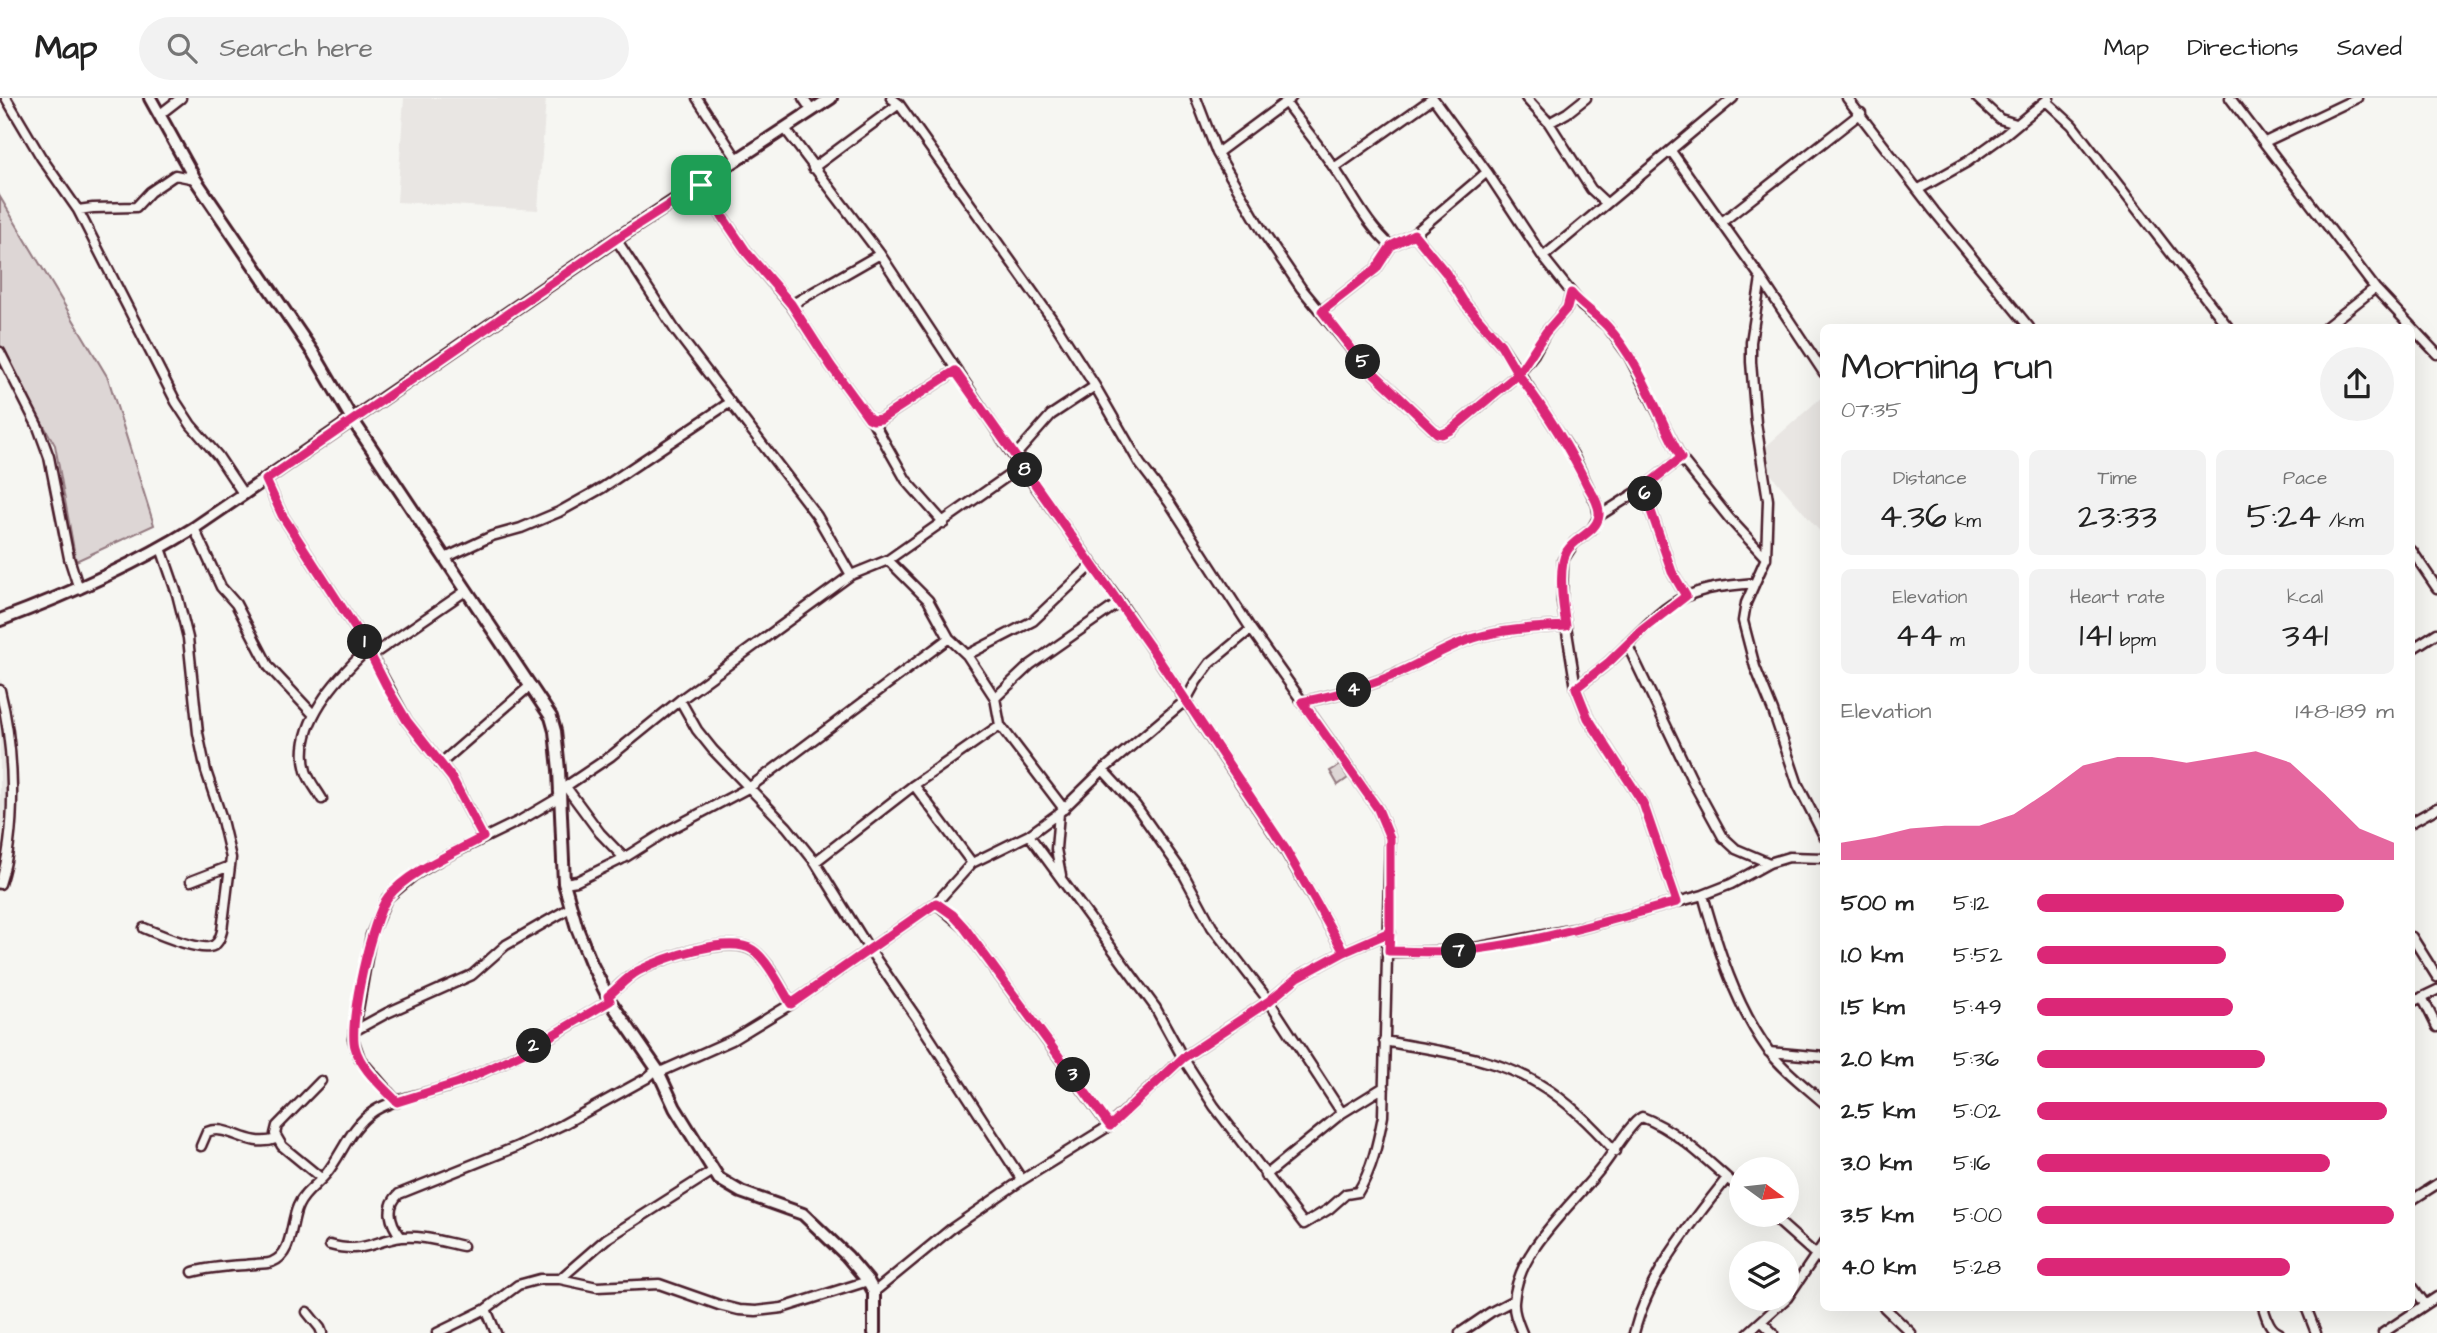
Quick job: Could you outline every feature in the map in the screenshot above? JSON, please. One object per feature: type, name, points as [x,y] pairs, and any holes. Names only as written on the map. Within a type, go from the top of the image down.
[{"type":"street","points":[[6,98],[41,158],[78,210],[176,402],[244,495]]},
{"type":"street","points":[[150,98],[195,179],[314,354],[352,419],[551,717],[562,792],[564,883],[570,908],[591,962],[609,998],[658,1071],[675,1108],[719,1179],[741,1192],[803,1214],[868,1280],[874,1292],[874,1333]]},
{"type":"street","points":[[159,115],[181,98]]},
{"type":"street","points":[[696,98],[737,159]]},
{"type":"street","points":[[803,98],[812,111]]},
{"type":"street","points":[[1,617],[79,589],[161,548],[194,528],[616,239],[831,98]]},
{"type":"street","points":[[1196,98],[1217,153],[1263,232],[1301,288],[1361,361],[1437,433],[1451,430],[1518,374],[1546,332],[1567,308],[1571,293]]},
{"type":"street","points":[[1334,167],[1433,98],[1487,172],[1543,257],[1582,306],[1607,326],[1629,356],[1681,458],[1729,518],[1766,558]]},
{"type":"street","points":[[1526,98],[1549,123],[1591,189],[1606,203]]},
{"type":"street","points":[[1549,123],[1586,98]]},
{"type":"street","points":[[1543,257],[1732,98]]},
{"type":"street","points":[[1847,98],[1934,211],[2027,324]]},
{"type":"street","points":[[1977,98],[2000,119],[2015,124]]},
{"type":"street","points":[[2230,98],[2375,288],[2409,324]]},
{"type":"street","points":[[2265,142],[2357,98]]},
{"type":"street","points":[[1919,189],[1967,162],[2048,99],[2072,125],[2226,324]]},
{"type":"street","points":[[1217,153],[1288,100],[1364,216],[1377,234],[1391,246]]},
{"type":"street","points":[[813,168],[895,101],[1052,319],[1140,464],[1169,502],[1251,629],[1378,809],[1390,838],[1390,932],[1383,1116],[1378,1143],[1365,1181],[1358,1192],[1346,1194],[1329,1209],[1304,1224],[1265,1177],[1183,1058],[1155,1006],[1029,835]]},
{"type":"street","points":[[1722,222],[1861,114]]},
{"type":"street","points":[[786,130],[880,254],[1014,457],[1120,602],[1286,850],[1344,952]]},
{"type":"street","points":[[1671,152],[1761,278],[1820,367]]},
{"type":"street","points":[[1322,311],[1376,269],[1391,246],[1414,234],[1487,172]]},
{"type":"street","points":[[78,210],[136,207],[150,192],[174,174],[195,179]]},
{"type":"street","points":[[701,185],[748,254],[791,304],[863,411],[873,420],[906,480],[944,523]]},
{"type":"street","points":[[1414,234],[1446,273],[1464,302],[1501,345],[1545,411],[1573,455],[1597,505],[1599,516]]},
{"type":"street","points":[[616,239],[675,330],[817,516],[851,575]]},
{"type":"street","points":[[791,304],[880,254]]},
{"type":"street","points":[[1761,278],[1751,342],[1751,362],[1756,423],[1768,500],[1766,558],[1746,603],[1743,621],[1747,641],[1798,785],[1820,828]]},
{"type":"street","points":[[2330,324],[2375,288]]},
{"type":"street","points":[[2415,331],[2437,354]]},
{"type":"street","points":[[0,352],[38,427],[49,457],[69,558],[79,589]]},
{"type":"street","points":[[873,420],[892,413],[955,371]]},
{"type":"street","points":[[1014,457],[1051,415],[1095,386]]},
{"type":"street","points":[[445,558],[492,536],[521,528],[559,512],[602,488],[729,403]]},
{"type":"street","points":[[1677,902],[1643,803],[1588,718],[1576,688],[1562,601],[1563,560],[1574,543],[1592,529],[1599,516],[1643,488],[1681,458]]},
{"type":"street","points":[[397,1102],[360,1059],[355,1050],[354,1031],[371,935],[387,898],[413,876],[483,837],[521,820],[611,756],[680,700],[851,575],[888,560],[1022,466]]},
{"type":"street","points":[[266,480],[282,515],[370,652],[407,721],[459,790],[483,837]]},
{"type":"street","points":[[1643,488],[1668,561],[1686,596]]},
{"type":"street","points":[[194,528],[221,587],[236,604],[270,667],[314,715]]},
{"type":"street","points":[[144,928],[182,942],[209,947],[215,945],[222,931],[231,858],[198,733],[188,638],[177,594],[161,548]]},
{"type":"street","points":[[2415,555],[2437,588]]},
{"type":"street","points":[[888,560],[928,600],[949,638],[967,655],[995,698],[1000,725],[1061,811],[1057,860],[1059,871],[1068,887]]},
{"type":"street","points":[[967,655],[1033,621],[1092,565]]},
{"type":"street","points":[[1576,688],[1686,596],[1755,583]]},
{"type":"street","points":[[322,799],[307,775],[304,762],[307,737],[314,715],[328,691],[341,674],[370,652],[467,590]]},
{"type":"street","points":[[995,698],[1030,665],[1120,602]]},
{"type":"street","points":[[1302,702],[1371,685],[1444,649],[1475,638],[1514,629],[1566,626]]},
{"type":"street","points":[[401,1237],[396,1231],[390,1212],[392,1200],[399,1194],[516,1147],[562,1125],[658,1071],[732,1040],[791,1004],[936,903],[972,863],[1029,835],[1061,811],[1103,769],[1186,700],[1210,663],[1251,629]]},
{"type":"street","points":[[2415,647],[2437,633]]},
{"type":"street","points":[[564,883],[577,881],[624,858],[667,831],[750,787],[949,638]]},
{"type":"street","points":[[1627,645],[1694,784],[1723,837],[1736,849],[1769,863]]},
{"type":"street","points":[[440,764],[531,685]]},
{"type":"street","points":[[0,690],[11,750],[13,782],[9,831],[0,884]]},
{"type":"street","points":[[680,700],[697,730],[713,750],[750,787],[815,862],[869,949],[1022,1180]]},
{"type":"street","points":[[815,862],[914,785],[1000,725]]},
{"type":"street","points":[[1103,769],[1136,806],[1184,873],[1212,927],[1269,1001],[1342,1113]]},
{"type":"street","points":[[914,785],[972,863]]},
{"type":"street","points":[[562,792],[624,858]]},
{"type":"street","points":[[2415,820],[2437,808]]},
{"type":"street","points":[[1389,951],[1459,951],[1581,928],[1703,895],[1731,884],[1769,863],[1789,857],[1820,858]]},
{"type":"street","points":[[191,881],[230,866]]},
{"type":"street","points":[[1703,895],[1720,956],[1745,1010],[1769,1052],[1820,1100]]},
{"type":"street","points":[[936,903],[964,927],[1110,1126]]},
{"type":"street","points":[[354,1031],[397,1008],[472,975],[506,945],[570,908]]},
{"type":"street","points":[[874,1292],[951,1229],[1022,1180],[1110,1126],[1183,1058],[1269,1001],[1298,977],[1344,952],[1390,932]]},
{"type":"street","points":[[2415,942],[2437,977]]},
{"type":"street","points":[[193,1272],[272,1263],[280,1257],[289,1242],[301,1198],[321,1178],[349,1135],[374,1111],[458,1083],[534,1046],[609,998],[637,972],[719,944],[740,945],[752,949],[761,957],[791,1004]]},
{"type":"street","points":[[2415,1000],[2437,990]]},
{"type":"street","points":[[2422,997],[2437,1027]]},
{"type":"street","points":[[1384,1041],[1486,1061],[1515,1071],[1540,1084],[1566,1103],[1591,1124],[1615,1151]]},
{"type":"street","points":[[1769,1052],[1820,1057]]},
{"type":"street","points":[[276,1139],[277,1126],[321,1081]]},
{"type":"street","points":[[1265,1177],[1342,1113],[1384,1087]]},
{"type":"street","points":[[1522,1333],[1514,1314],[1514,1300],[1519,1279],[1540,1239],[1582,1193],[1636,1120],[1642,1117],[1691,1147],[1727,1178],[1693,1221],[1662,1268],[1644,1300],[1634,1333]]},
{"type":"street","points":[[201,1146],[207,1132],[216,1129],[259,1142],[276,1139]]},
{"type":"street","points":[[276,1139],[321,1178]]},
{"type":"street","points":[[560,1279],[606,1239],[713,1171]]},
{"type":"street","points":[[2415,1198],[2437,1184]]},
{"type":"street","points":[[1784,1227],[1820,1259]]},
{"type":"street","points":[[330,1245],[356,1250],[401,1237],[463,1245]]},
{"type":"street","points":[[1799,1279],[1820,1248]]},
{"type":"street","points":[[436,1333],[486,1309],[518,1285],[540,1279],[560,1279],[597,1287],[659,1284],[719,1305],[755,1311],[782,1308],[868,1280]]},
{"type":"street","points":[[2415,1290],[2425,1304]]},
{"type":"street","points":[[2415,1311],[2437,1297]]},
{"type":"street","points":[[1460,1333],[1514,1300]]},
{"type":"street","points":[[486,1309],[496,1333]]},
{"type":"street","points":[[1748,1333],[1773,1311]]},
{"type":"street","points":[[1888,1311],[1911,1333]]},
{"type":"street","points":[[2264,1311],[2274,1331],[2279,1333]]},
{"type":"street","points":[[2308,1311],[2316,1333]]},
{"type":"street","points":[[2383,1333],[2415,1311]]},
{"type":"street","points":[[307,1312],[322,1333]]},
{"type":"street","points":[[1762,1322],[1773,1333]]},
{"type":"shaded area","points":[[404,98],[546,98],[538,210],[397,202]]},
{"type":"shaded area","points":[[0,197],[108,378],[154,525],[76,561],[55,445],[0,349]]},
{"type":"shaded area","points":[[1820,399],[1820,532],[1755,456]]},
{"type":"shaded area","points":[[0,679],[12,707],[0,841]]},
{"type":"shaded area","points":[[1340,765],[1348,778],[1338,785],[1330,771]]},
{"type":"route","points":[[701,185],[616,239],[266,480],[282,515],[353,622],[407,721],[452,778],[483,837],[443,858],[394,890],[387,898],[371,935],[353,1039],[360,1059],[397,1102],[458,1083],[524,1052],[610,1001],[608,996],[637,972],[719,944],[740,945],[752,949],[761,957],[791,1004],[936,903],[964,927],[1110,1126],[1183,1058],[1269,1001],[1298,977],[1344,952],[1390,932],[1390,838],[1378,809],[1302,702],[1371,685],[1436,653],[1475,638],[1514,629],[1566,626],[1562,601],[1563,560],[1567,550],[1592,529],[1599,516],[1597,505],[1573,455],[1518,374],[1465,420],[1446,433],[1437,433],[1361,361],[1322,311],[1376,269],[1391,246],[1414,234],[1446,273],[1464,302],[1501,345],[1518,374],[1534,354],[1546,332],[1567,308],[1571,293],[1582,306],[1607,326],[1629,356],[1681,458],[1643,488],[1672,572],[1686,596],[1642,630],[1609,662],[1576,688],[1588,718],[1643,803],[1677,902],[1581,928],[1459,951],[1389,951],[1390,932],[1344,952],[1286,850],[1186,700],[1120,602],[955,371],[892,413],[881,419],[869,418],[791,304],[748,254],[701,185]]}]
